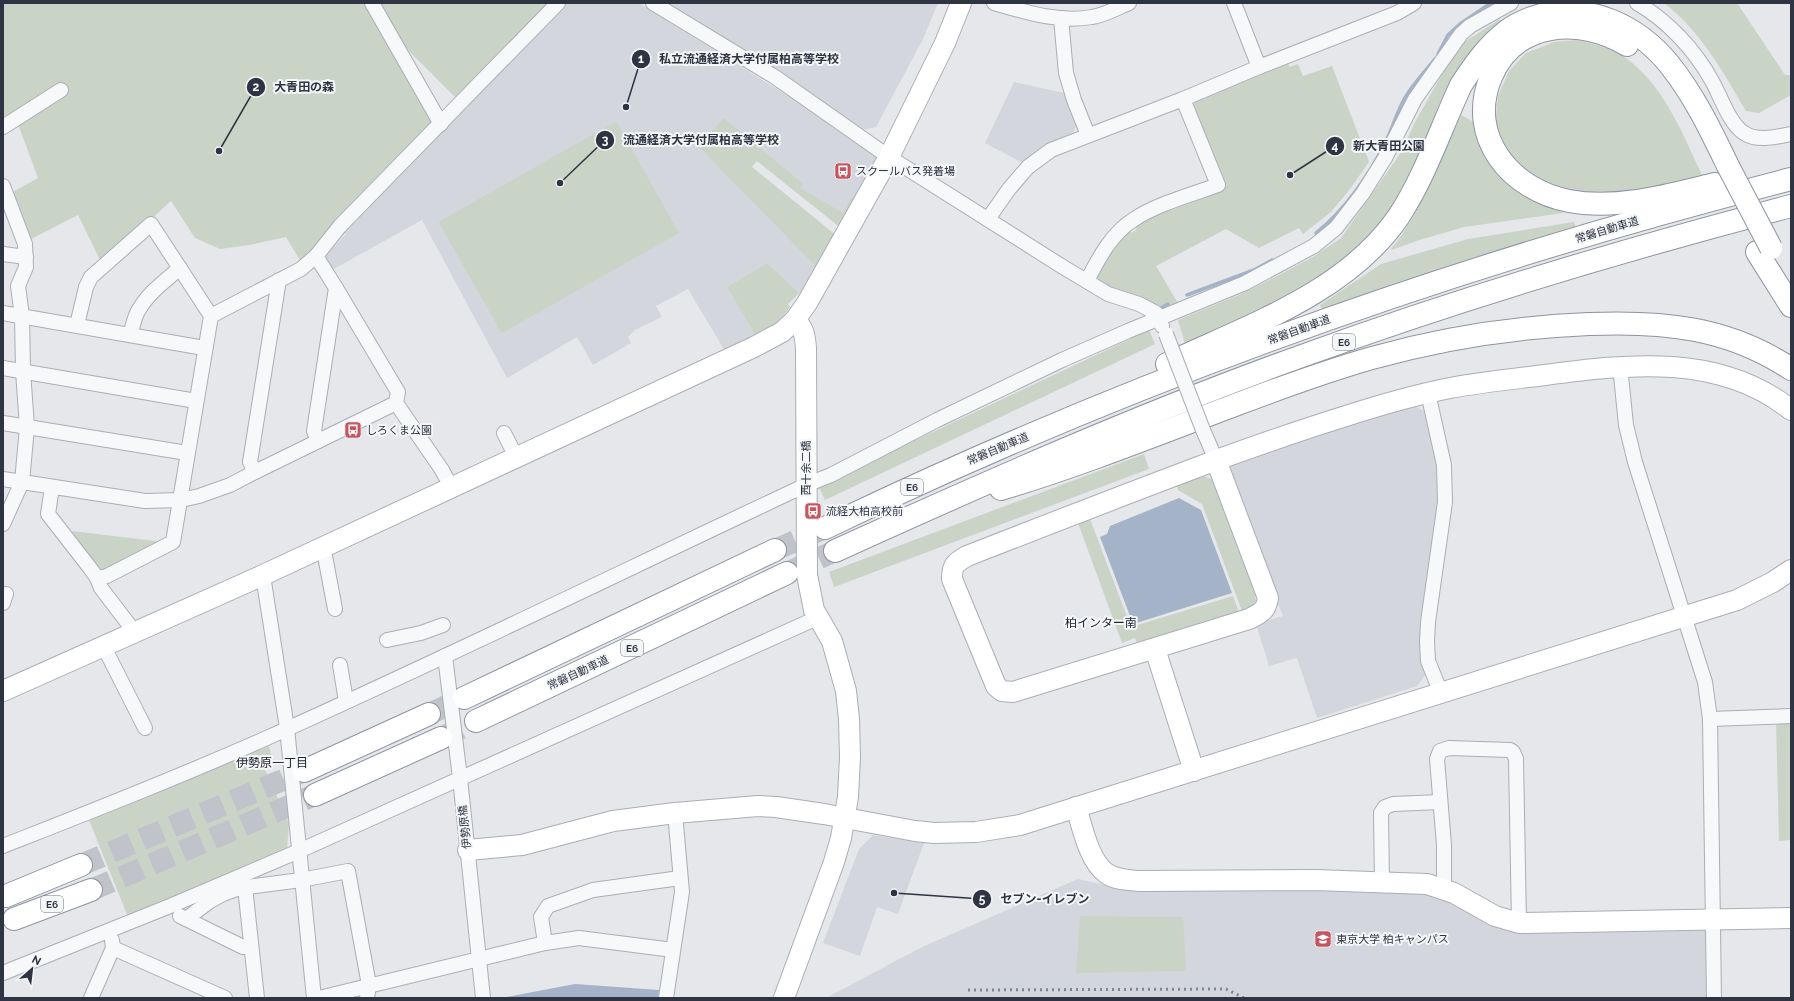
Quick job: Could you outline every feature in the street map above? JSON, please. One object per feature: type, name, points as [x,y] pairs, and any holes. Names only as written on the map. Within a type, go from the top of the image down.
[{"type":"highway","points":[[1000,447],[1161,367],[1305,299],[1338,278],[1385,235],[1399,216],[1425,167],[1461,85],[1471,69],[1495,41],[1508,30],[1521,22],[1552,13],[1569,11],[1588,12],[1610,19],[1637,34],[1669,63],[1688,88],[1722,168],[1791,306]]},
{"type":"highway","points":[[1722,168],[1664,80],[1651,65],[1638,53],[1615,37],[1591,29],[1577,27],[1551,28],[1537,32],[1525,38],[1510,50],[1497,64],[1486,90],[1485,111],[1487,134],[1495,152],[1507,169],[1518,179],[1528,186],[1556,198],[1590,203],[1626,201],[1660,196],[1791,166]]},
{"type":"highway","name":"常磐自動車道","points":[[825,528],[1000,447],[1170,377],[1428,284],[1631,222],[1791,179]]},
{"type":"highway","name":"E6","points":[[835,551],[910,516],[1047,456],[1180,402],[1303,355],[1546,275],[1640,247],[1791,206]]},
{"type":"highway","points":[[1764,250],[1791,282]]},
{"type":"highway","points":[[910,516],[1057,472],[1332,371],[1418,346],[1493,332],[1534,327],[1601,324],[1670,326],[1708,332],[1732,338],[1772,356],[1791,369]]},
{"type":"highway","name":"E6","points":[[464,698],[775,550]]},
{"type":"highway","name":"常磐自動車道","points":[[476,721],[787,573]]},
{"type":"highway","points":[[304,770],[429,714]]},
{"type":"highway","points":[[315,795],[441,738]]},
{"type":"highway","name":"E6","points":[[6,896],[81,865]]},
{"type":"highway","name":"E6","points":[[14,919],[91,890]]},
{"type":"street","points":[[372,3],[441,124]]},
{"type":"street","points":[[211,316],[301,269],[316,256],[340,226],[558,3]]},
{"type":"street","points":[[653,3],[774,78],[889,157],[1087,281],[1108,294],[1147,308],[1156,313],[1159,318],[1216,460],[1268,598],[1266,607],[1263,613],[1249,619],[1155,649],[1013,692],[1002,691],[996,686],[952,579],[952,569],[958,562],[967,556],[1216,460],[1277,438],[1368,409],[1428,393],[1502,380],[1587,368],[1620,366],[1679,366],[1708,371],[1729,377],[1769,394],[1791,410]]},
{"type":"street","points":[[3,691],[134,634],[261,576],[754,347],[782,332],[795,320],[808,303],[889,157],[945,43],[960,3]]},
{"type":"street","points":[[994,3],[1041,15],[1061,18],[1092,17],[1129,3]]},
{"type":"street","points":[[1234,3],[1259,67]]},
{"type":"street","points":[[988,219],[1009,189],[1028,167],[1051,150],[1397,13],[1414,3]]},
{"type":"street","points":[[3,846],[85,815],[287,728],[445,656],[806,485],[831,475],[937,420],[1041,370],[1159,318],[1245,283],[1294,258],[1329,236],[1349,214],[1388,153],[1415,99],[1461,34],[1470,26],[1511,3]]},
{"type":"street","points":[[1637,3],[1667,25],[1687,46],[1712,81],[1736,126],[1743,133],[1760,139],[1791,134]]},
{"type":"street","points":[[1061,18],[1066,73],[1074,100],[1088,135]]},
{"type":"street","points":[[3,127],[61,90]]},
{"type":"street","points":[[1087,281],[1098,260],[1108,246],[1122,229],[1133,220],[1153,210],[1218,185],[1183,99]]},
{"type":"street","points":[[3,524],[22,482],[27,427],[23,371],[22,316],[18,286],[26,267],[25,244],[4,190]]},
{"type":"street","points":[[77,325],[86,287],[91,277],[151,224],[211,316],[204,348],[181,500],[173,542],[107,576],[97,578]]},
{"type":"street","points":[[3,254],[26,257]]},
{"type":"street","points":[[316,256],[398,392],[396,404],[442,470],[451,487]]},
{"type":"street","points":[[130,334],[137,312],[143,304],[150,295],[180,268]]},
{"type":"street","points":[[255,472],[250,462],[279,280]]},
{"type":"street","points":[[318,440],[314,431],[336,288]]},
{"type":"street","points":[[3,313],[204,348]]},
{"type":"street","name":"西十余二橋","points":[[784,998],[834,862],[845,817],[850,757],[849,719],[846,698],[832,641],[817,618],[812,602],[807,575],[806,348],[801,326],[795,320]]},
{"type":"street","points":[[1620,366],[1626,425],[1635,462],[1705,682],[1710,719],[1714,998]]},
{"type":"street","points":[[3,368],[196,401]]},
{"type":"street","points":[[1428,393],[1444,465],[1445,484],[1444,502],[1428,622],[1427,642],[1428,661],[1441,693]]},
{"type":"street","points":[[3,479],[145,501],[181,500],[200,496],[230,486],[318,440],[396,404]]},
{"type":"street","points":[[3,423],[187,453]]},
{"type":"street","points":[[504,433],[516,457]]},
{"type":"street","points":[[52,487],[48,514],[97,578],[101,588],[130,626],[134,634]]},
{"type":"street","points":[[321,548],[325,556],[335,609]]},
{"type":"street","points":[[468,850],[522,845],[613,821],[675,813],[758,806],[776,807],[845,817],[915,831],[934,833],[962,833],[1020,825],[1736,600],[1773,582],[1791,570]]},
{"type":"street","points":[[261,576],[264,582],[287,728],[314,998]]},
{"type":"street","points":[[186,919],[242,882],[299,851],[817,618]]},
{"type":"street","points":[[387,640],[421,633],[443,625]]},
{"type":"street","points":[[104,647],[145,728]]},
{"type":"street","points":[[1155,649],[1194,771]]},
{"type":"street","name":"伊勢原橋","points":[[445,656],[460,778],[483,998]]},
{"type":"street","points":[[340,665],[346,701]]},
{"type":"street","points":[[1710,719],[1791,716]]},
{"type":"street","points":[[1444,889],[1444,845],[1437,759],[1440,751],[1448,748],[1505,748],[1513,752],[1516,759],[1520,924]]},
{"type":"street","points":[[1382,882],[1381,813],[1385,807],[1393,804],[1440,802]]},
{"type":"street","points":[[1076,807],[1090,849],[1097,864],[1106,873],[1118,878],[1139,881],[1315,880],[1427,884],[1444,889],[1496,916],[1520,924],[1791,918]]},
{"type":"street","points":[[666,998],[682,892],[675,813]]},
{"type":"street","points":[[3,973],[170,906],[242,882],[301,880],[348,871],[368,991]]},
{"type":"street","points":[[545,943],[541,917],[548,906],[593,890],[680,878]]},
{"type":"street","points":[[242,882],[252,947],[257,998]]},
{"type":"street","points":[[170,906],[174,913],[243,947],[252,947]]},
{"type":"street","points":[[91,998],[113,948],[111,930]]},
{"type":"street","points":[[319,998],[368,991],[479,958],[545,943],[579,938],[673,950]]},
{"type":"street","points":[[113,948],[225,998]]},
{"type":"shaded area","points":[[3,3],[366,3],[436,125],[301,262],[286,237],[249,245],[220,249],[195,238],[171,201],[102,264],[78,215],[29,240],[11,193],[38,178],[15,116],[3,123]]},
{"type":"shaded area","points":[[379,3],[552,3],[457,99],[405,47]]},
{"type":"shaded area","points":[[566,3],[639,3],[785,94],[882,157],[841,228],[757,161],[698,145],[819,270],[803,297],[767,263],[727,287],[756,337],[725,351],[688,289],[656,306],[662,317],[635,330],[628,337],[631,343],[593,365],[577,337],[507,378],[422,220],[332,270],[325,256],[346,234],[342,230]]},
{"type":"shaded area","points":[[663,3],[938,3],[923,39],[876,127],[862,130]]},
{"type":"shaded area","points":[[1664,3],[1737,3],[1785,75],[1791,75],[1791,95],[1759,113],[1746,111],[1710,53],[1689,27]]},
{"type":"shaded area","points":[[1500,19],[1503,24],[1480,43],[1456,72],[1441,100],[1417,163],[1382,225],[1339,272],[1243,319],[1185,344],[1178,320],[1241,294],[1277,276],[1313,257],[1341,238],[1402,151],[1415,122],[1448,64],[1463,43]]},
{"type":"shaded area","points":[[1577,40],[1613,50],[1623,56],[1650,81],[1671,111],[1703,177],[1662,188],[1599,196],[1562,194],[1526,179],[1502,154],[1495,125],[1498,96],[1509,71],[1526,53],[1554,42]]},
{"type":"shaded area","points":[[1288,64],[1290,67],[1298,64],[1303,76],[1332,66],[1369,162],[1350,189],[1331,212],[1303,234],[1299,228],[1259,248],[1226,229],[1156,266],[1179,305],[1163,310],[1099,282],[1097,274],[1109,252],[1129,230],[1132,233],[1137,229],[1135,226],[1148,219],[1224,187],[1193,108],[1196,100]]},
{"type":"shaded area","points":[[1014,82],[1064,93],[1076,126],[1073,134],[1055,141],[1037,151],[1023,163],[985,143]]},
{"type":"shaded area","points":[[1461,115],[1474,122],[1479,140],[1486,156],[1504,181],[1516,191],[1530,199],[1563,213],[1464,227],[1416,241],[1392,250],[1391,248],[1397,242],[1415,214]]},
{"type":"shaded area","points":[[724,118],[803,184],[800,188],[843,213],[851,199],[855,197],[841,228],[757,161],[752,167],[837,236],[819,270],[698,146]]},
{"type":"shaded area","points":[[615,122],[617,123],[679,233],[504,332],[501,332],[439,223],[440,221]]},
{"type":"shaded area","points":[[1574,222],[1576,228],[1323,312],[1320,305],[1381,264],[1468,239]]},
{"type":"shaded area","points":[[767,263],[799,293],[788,304],[790,307],[779,321],[756,337],[727,287]]},
{"type":"shaded area","points":[[1149,330],[1155,344],[825,500],[818,486]]},
{"type":"shaded area","points":[[1411,404],[1428,413],[1436,446],[1439,491],[1429,571],[1426,674],[1417,686],[1317,718],[1297,658],[1269,666],[1256,624],[1283,616],[1226,476],[1235,459]]},
{"type":"shaded area","points":[[1144,454],[1149,469],[834,587],[829,572]]},
{"type":"shaded area","points":[[1197,474],[1212,479],[1252,579],[1256,601],[1251,607],[1242,611],[1202,504],[1178,490],[1176,484]]},
{"type":"shaded area","points":[[1090,519],[1131,627],[1233,596],[1239,613],[1139,649],[1135,638],[1122,643],[1078,523]]},
{"type":"shaded area","points":[[72,531],[164,542],[105,571],[96,567]]},
{"type":"shaded area","points":[[1791,721],[1791,840],[1779,841],[1776,722]]},
{"type":"shaded area","points":[[269,746],[272,759],[264,761],[265,769],[289,823],[287,849],[128,917],[89,820]]},
{"type":"shaded area","points":[[873,835],[924,843],[898,914],[877,907],[860,956],[823,943],[859,849]]},
{"type":"shaded area","name":"東京大学 柏キャンパス","points":[[1078,879],[1123,889],[1203,885],[1427,893],[1446,896],[1506,927],[1702,926],[1706,930],[1709,998],[826,998],[922,947]]},
{"type":"shaded area","points":[[1080,916],[1183,917],[1186,971],[1076,973]]},
{"type":"water","points":[[1179,498],[1201,510],[1232,593],[1133,624],[1100,537],[1107,534],[1110,526]]},
{"type":"water","points":[[575,984],[659,990],[658,998],[501,998]]},
{"type":"waterway","points":[[1438,54],[1448,35],[1460,24],[1491,3]]},
{"type":"waterway","points":[[1316,233],[1337,214],[1356,191],[1380,153],[1405,98],[1414,84],[1435,59]]},
{"type":"waterway","points":[[1187,295],[1254,270],[1272,260]]},
{"type":"waterway","points":[[1159,309],[1168,304]]},
{"type":"tunnel","points":[[775,550],[823,529]]},
{"type":"tunnel","points":[[789,572],[835,551]]},
{"type":"tunnel","points":[[429,714],[464,698]]},
{"type":"tunnel","points":[[441,738],[476,721]]},
{"type":"tunnel","points":[[81,865],[304,771]]},
{"type":"tunnel","points":[[91,890],[315,795]]},
{"type":"railway","points":[[968,990],[1226,989],[1244,998]]},
{"type":"place","name":"私立流通経済大学付属柏高等学校","points":[[626,107]]},
{"type":"place","name":"大青田の森","points":[[219,151]]},
{"type":"place","name":"スクールバス発着場","points":[[843,171]]},
{"type":"place","name":"新大青田公園","points":[[1290,175]]},
{"type":"place","name":"流通経済大学付属柏高等学校","points":[[560,183]]},
{"type":"place","name":"しろくま公園","points":[[353,430]]},
{"type":"place","name":"流経大柏高校前","points":[[813,511]]},
{"type":"place","name":"セブン-イレブン","points":[[894,893]]},
{"type":"place","name":"東京大学 柏キャンパス","points":[[1323,939]]},
{"type":"district","name":"柏インター南","points":[[1101,623]]},
{"type":"district","name":"伊勢原一丁目","points":[[272,763]]}]
